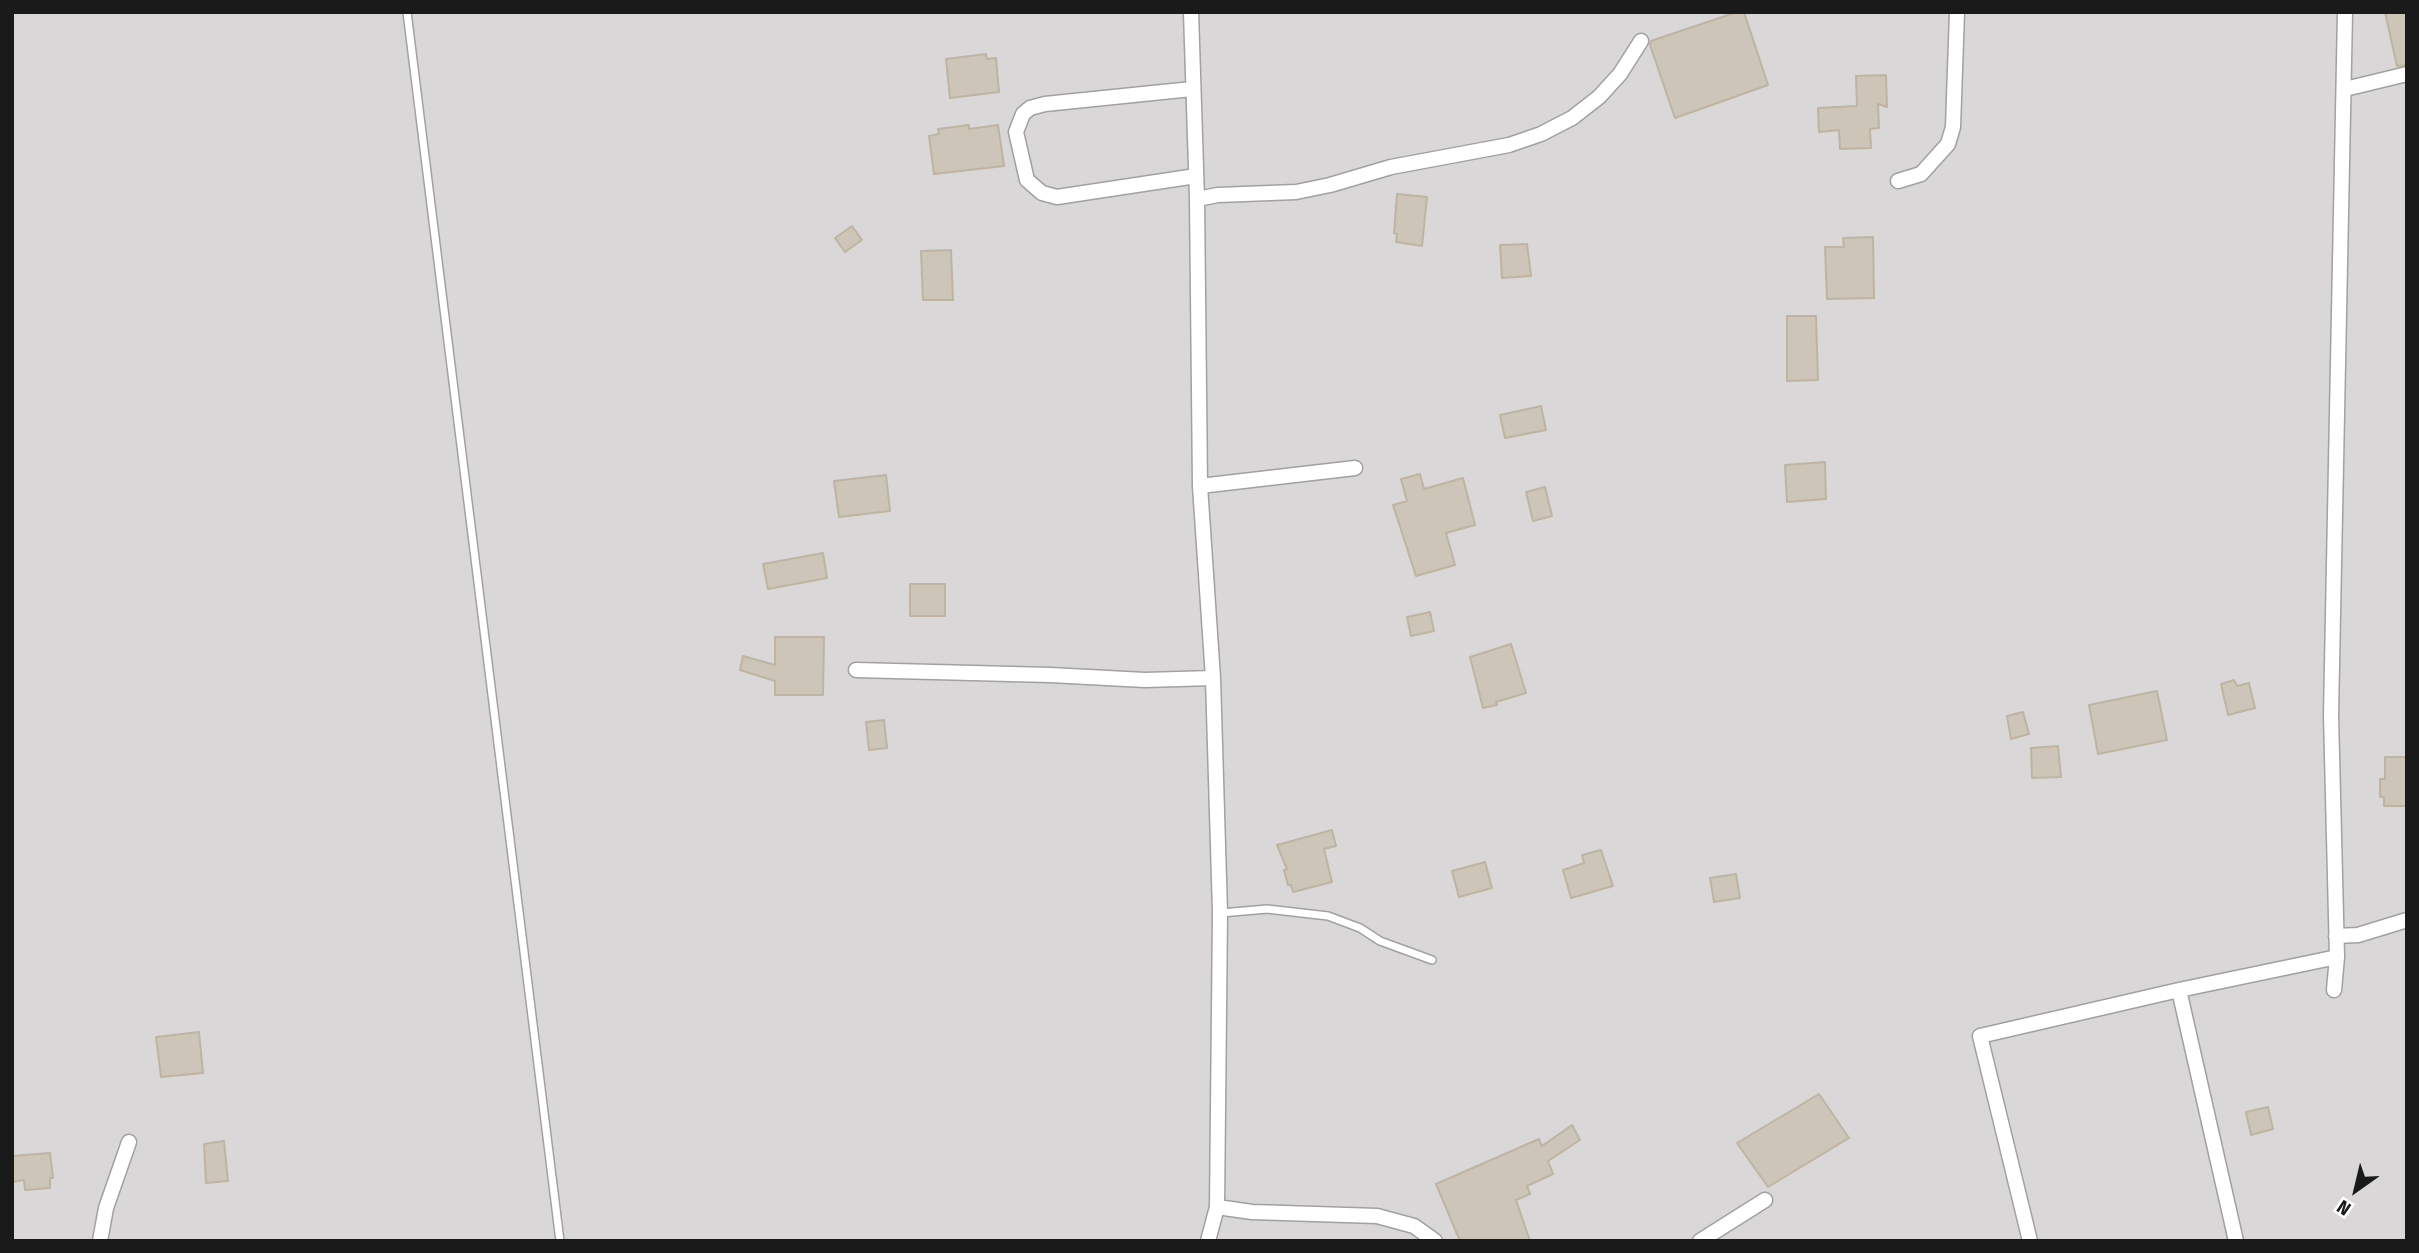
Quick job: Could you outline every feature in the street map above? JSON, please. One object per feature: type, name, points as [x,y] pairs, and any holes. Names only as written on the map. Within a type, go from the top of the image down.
[{"type":"street","points":[[1191,12],[1197,199],[1200,486],[1213,678],[1220,913],[1217,1207],[1208,1241]]},
{"type":"street","points":[[1898,181],[1921,174],[1948,144],[1953,127],[1956,12]]},
{"type":"street","points":[[2334,990],[2337,957],[2331,715],[2345,12]]},
{"type":"street","points":[[1197,199],[1218,195],[1296,192],[1331,185],[1391,167],[1509,145],[1541,134],[1572,118],[1598,97],[1620,74],[1641,41]]},
{"type":"street","points":[[2345,89],[2407,75]]},
{"type":"street","points":[[1192,89],[1045,104],[1030,108],[1023,114],[1016,132],[1027,180],[1042,193],[1057,197],[1196,176]]},
{"type":"street","points":[[1200,486],[1355,468]]},
{"type":"street","points":[[856,670],[1145,680],[1213,678]]},
{"type":"street","points":[[2336,936],[2358,935],[2407,920]]},
{"type":"street","points":[[2030,1241],[1980,1036],[2337,957]]},
{"type":"street","points":[[2179,990],[2236,1241]]},
{"type":"street","points":[[100,1241],[106,1208],[129,1142]]},
{"type":"street","points":[[1700,1241],[1765,1200]]},
{"type":"street","points":[[1217,1207],[1252,1212],[1377,1216],[1414,1226],[1435,1241]]},
{"type":"lane","points":[[407,12],[559,1241]]},
{"type":"lane","points":[[1220,913],[1267,909],[1328,916],[1360,928],[1380,941],[1432,960]]},
{"type":"shaded area","points":[[12,12],[2407,12],[2407,1241],[12,1241]]},
{"type":"building","points":[[1744,12],[1768,85],[1675,118],[1650,45],[1651,41]]},
{"type":"building","points":[[2385,12],[2407,12],[2407,65],[2397,66]]},
{"type":"building","points":[[986,54],[987,59],[996,58],[999,92],[950,98],[946,59]]},
{"type":"building","points":[[1886,75],[1887,107],[1878,104],[1879,128],[1870,129],[1871,148],[1840,149],[1839,130],[1819,132],[1818,108],[1857,106],[1856,76]]},
{"type":"building","points":[[969,125],[969,129],[998,125],[1004,166],[934,174],[929,136],[939,134],[938,129]]},
{"type":"building","points":[[1397,194],[1427,197],[1422,246],[1396,242],[1397,234],[1394,233]]},
{"type":"building","points":[[852,226],[862,240],[845,252],[835,238]]},
{"type":"building","points":[[1873,237],[1874,298],[1827,299],[1825,247],[1844,247],[1843,238]]},
{"type":"building","points":[[1527,244],[1531,276],[1502,278],[1500,245]]},
{"type":"building","points":[[951,250],[953,300],[923,300],[921,251]]},
{"type":"building","points":[[1787,316],[1816,316],[1818,380],[1787,381]]},
{"type":"building","points":[[1541,406],[1546,430],[1505,438],[1500,415]]},
{"type":"building","points":[[1825,462],[1826,499],[1787,502],[1785,465]]},
{"type":"building","points":[[1420,474],[1424,489],[1463,478],[1475,525],[1446,533],[1455,565],[1416,576],[1393,505],[1407,501],[1401,479]]},
{"type":"building","points":[[886,475],[890,511],[839,517],[834,481]]},
{"type":"building","points":[[1545,487],[1552,516],[1533,521],[1526,492]]},
{"type":"building","points":[[823,553],[827,578],[768,589],[763,564]]},
{"type":"building","points":[[910,584],[945,584],[945,616],[910,616]]},
{"type":"building","points":[[1430,612],[1434,631],[1411,636],[1407,617]]},
{"type":"building","points":[[775,637],[824,637],[823,695],[775,695],[775,681],[740,670],[743,656],[775,665]]},
{"type":"building","points":[[1511,644],[1526,693],[1483,708],[1470,657]]},
{"type":"building","points":[[2234,680],[2237,686],[2249,683],[2255,708],[2228,715],[2221,684]]},
{"type":"building","points":[[2157,691],[2167,740],[2098,754],[2089,705]]},
{"type":"building","points":[[2023,712],[2029,734],[2011,739],[2007,716]]},
{"type":"building","points":[[884,720],[887,748],[869,750],[866,722]]},
{"type":"building","points":[[2058,746],[2061,777],[2032,778],[2031,748]]},
{"type":"building","points":[[2385,757],[2407,757],[2407,806],[2384,806],[2384,797],[2380,797],[2380,779],[2385,779]]},
{"type":"building","points":[[1332,830],[1336,846],[1324,849],[1332,882],[1293,892],[1291,885],[1288,885],[1284,870],[1287,869],[1277,845]]},
{"type":"building","points":[[1601,850],[1613,886],[1571,898],[1563,870],[1584,863],[1582,855]]},
{"type":"building","points":[[1485,862],[1492,888],[1459,897],[1452,871]]},
{"type":"building","points":[[1736,874],[1740,898],[1714,902],[1710,878]]},
{"type":"building","points":[[199,1032],[203,1073],[161,1077],[156,1037]]},
{"type":"building","points":[[1819,1094],[1849,1138],[1768,1187],[1737,1143]]},
{"type":"building","points":[[2268,1107],[2273,1129],[2251,1135],[2246,1112]]},
{"type":"building","points":[[1572,1125],[1580,1140],[1548,1161],[1553,1174],[1527,1186],[1530,1194],[1516,1200],[1530,1241],[1460,1241],[1436,1184],[1539,1139],[1542,1146]]},
{"type":"building","points":[[224,1141],[228,1181],[206,1183],[204,1144]]},
{"type":"building","points":[[50,1153],[53,1178],[50,1178],[50,1188],[25,1190],[24,1180],[12,1182],[12,1156]]}]
